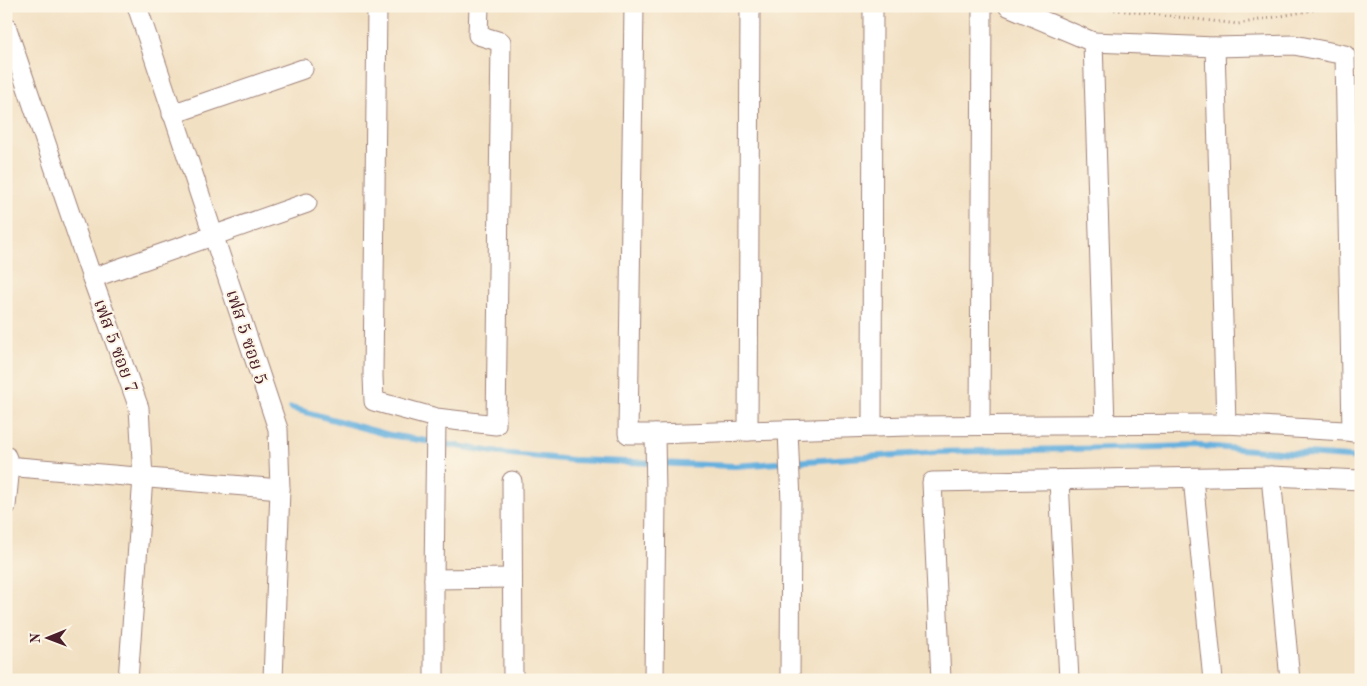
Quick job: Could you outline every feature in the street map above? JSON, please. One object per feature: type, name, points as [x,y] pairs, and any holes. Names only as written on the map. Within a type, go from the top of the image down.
[{"type":"street","name":"เฟส 5 ซอย 5","points":[[137,6],[278,429],[280,489],[273,680]]},
{"type":"street","points":[[377,6],[374,401],[436,418],[496,425],[501,42],[478,35],[479,6]]},
{"type":"street","points":[[634,6],[628,434],[655,443],[748,431],[789,438],[872,427],[1226,424],[1356,432],[1355,314],[1345,54],[1294,45],[1215,47],[1093,42],[1008,6]]},
{"type":"street","points":[[748,431],[750,6]]},
{"type":"street","points":[[872,427],[873,6]]},
{"type":"street","points":[[980,426],[982,6]]},
{"type":"street","name":"เฟส 5 ซอย 7","points":[[6,26],[92,278],[139,408],[143,478],[128,680]]},
{"type":"street","points":[[1093,42],[1105,425]]},
{"type":"street","points":[[1215,47],[1226,424]]},
{"type":"street","points":[[172,114],[303,69]]},
{"type":"street","points":[[92,278],[307,203]]},
{"type":"street","points":[[434,680],[436,418]]},
{"type":"street","points":[[789,438],[790,680]]},
{"type":"street","points":[[654,680],[655,443]]},
{"type":"street","points":[[6,506],[7,463],[143,478],[280,489]]},
{"type":"street","points":[[1271,476],[1290,680]]},
{"type":"street","points":[[941,680],[932,482],[1271,476],[1361,480]]},
{"type":"street","points":[[1194,478],[1212,680]]},
{"type":"street","points":[[1059,480],[1069,680]]},
{"type":"street","points":[[512,481],[513,680]]},
{"type":"street","points":[[434,579],[512,578]]},
{"type":"path","points":[[1100,6],[1108,9],[1238,24],[1335,6]]},
{"type":"waterway","points":[[291,408],[389,435],[500,453],[572,460],[735,466],[939,452],[1200,446],[1361,458]]}]
